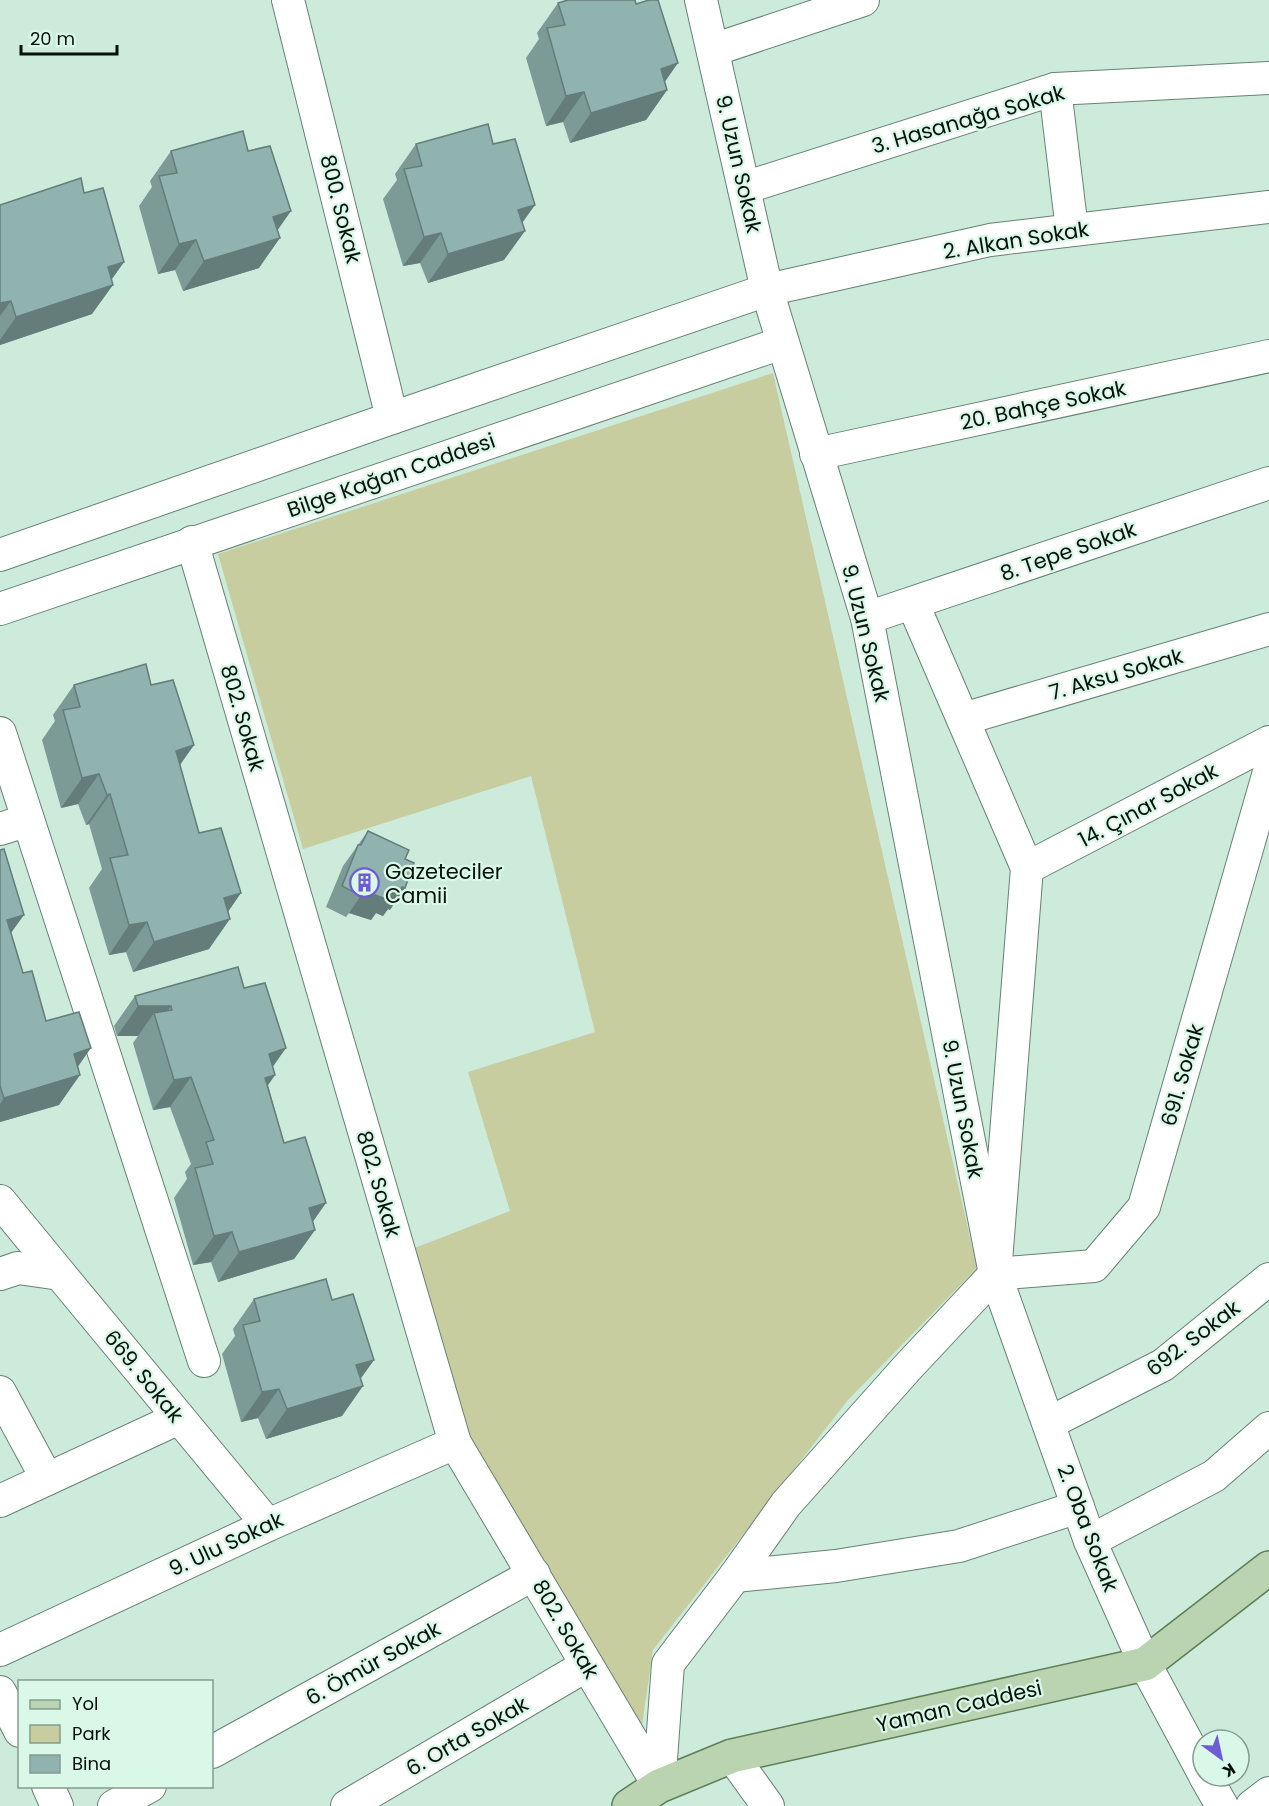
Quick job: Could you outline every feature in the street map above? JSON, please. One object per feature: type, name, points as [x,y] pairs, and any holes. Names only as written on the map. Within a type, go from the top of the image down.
[{"type":"main road","name":"Yaman Caddesi","points":[[629,1806],[659,1786],[732,1756],[1145,1664],[1269,1568]]},
{"type":"street","name":"800. Sokak","points":[[288,0],[392,418]]},
{"type":"street","name":"9. Uzun Sokak","points":[[701,0],[767,290],[867,618],[995,1274]]},
{"type":"street","points":[[713,50],[863,0]]},
{"type":"street","name":"3. Hasanağa Sokak","points":[[744,188],[1055,88],[1269,78]]},
{"type":"street","points":[[1055,88],[1072,230]]},
{"type":"street","name":"2. Alkan Sokak","points":[[767,290],[990,240],[1269,207]]},
{"type":"street","points":[[0,555],[767,290]]},
{"type":"street","name":"Bilge Kağan Caddesi","points":[[0,609],[782,343]]},
{"type":"street","name":"20. Bahçe Sokak","points":[[816,454],[1269,356]]},
{"type":"street","name":"8. Tepe Sokak","points":[[867,618],[1269,483]]},
{"type":"street","name":"802. Sokak","points":[[192,542],[455,1443],[659,1786]]},
{"type":"street","points":[[659,1786],[668,1664],[786,1504],[907,1368],[995,1274],[1027,868],[913,604]]},
{"type":"street","name":"7. Aksu Sokak","points":[[963,719],[1269,629]]},
{"type":"street","points":[[0,733],[14,824],[204,1361]]},
{"type":"street","name":"14. Çınar Sokak","points":[[1027,868],[1269,742]]},
{"type":"street","name":"691. Sokak","points":[[995,1274],[1094,1266],[1144,1207],[1256,867],[1269,772]]},
{"type":"street","name":"669. Sokak","points":[[0,1201],[268,1525]]},
{"type":"street","points":[[0,1274],[18,1268],[60,1274]]},
{"type":"street","name":"2. Oba Sokak","points":[[995,1274],[1090,1541],[1145,1664],[1191,1750]]},
{"type":"street","name":"692. Sokak","points":[[1049,1423],[1163,1365],[1269,1279]]},
{"type":"street","points":[[0,1392],[47,1479]]},
{"type":"street","points":[[0,1501],[178,1418]]},
{"type":"street","points":[[1090,1541],[1214,1476],[1269,1428]]},
{"type":"street","name":"9. Ulu Sokak","points":[[0,1650],[268,1525],[455,1443]]},
{"type":"street","points":[[735,1576],[836,1566],[959,1546],[1078,1507]]},
{"type":"street","name":"6. Ömür Sokak","points":[[213,1751],[534,1574]]},
{"type":"street","name":"6. Orta Sokak","points":[[347,1806],[587,1665]]},
{"type":"street","points":[[0,1692],[18,1727]]},
{"type":"street","points":[[732,1756],[768,1806]]},
{"type":"street","points":[[49,1788],[57,1806]]},
{"type":"street","points":[[114,1806],[146,1788]]},
{"type":"street","points":[[1211,1788],[1221,1806]]},
{"type":"street","points":[[1252,1806],[1269,1792]]},
{"type":"green space","points":[[773,373],[977,1268],[848,1400],[653,1650],[642,1725],[471,1438],[412,1249],[510,1211],[468,1072],[595,1032],[531,776],[303,849],[218,554]]},
{"type":"building","points":[[568,0],[635,0],[636,4],[658,0],[678,63],[661,69],[667,90],[591,113],[584,92],[566,96],[547,28],[565,25],[558,3]]},
{"type":"building","points":[[488,124],[493,144],[515,139],[535,205],[518,210],[525,231],[448,254],[441,233],[424,237],[404,169],[422,166],[416,144]]},
{"type":"building","points":[[243,131],[248,151],[270,146],[291,211],[273,217],[280,238],[204,261],[196,240],[179,244],[159,176],[177,173],[171,151]]},
{"type":"building","points":[[81,178],[84,193],[103,188],[124,262],[108,267],[113,285],[16,317],[11,301],[0,303],[0,205]]},
{"type":"building","points":[[146,664],[151,685],[173,680],[194,745],[176,751],[199,833],[221,828],[241,893],[224,898],[230,919],[154,942],[147,922],[129,925],[110,858],[128,855],[110,794],[107,795],[99,774],[82,778],[63,710],[80,707],[74,685]]},
{"type":"building","points":[[368,831],[409,850],[405,859],[414,863],[405,888],[402,887],[398,894],[390,891],[386,899],[364,891],[361,896],[342,886],[358,845],[361,845]]},
{"type":"building","points":[[4,849],[24,915],[7,920],[23,973],[32,971],[46,1021],[79,1012],[91,1048],[74,1054],[80,1075],[4,1098],[0,1086],[0,850]]},
{"type":"building","points":[[238,967],[244,988],[265,983],[286,1048],[269,1054],[275,1075],[265,1078],[284,1143],[305,1137],[326,1203],[309,1208],[315,1230],[239,1252],[232,1232],[214,1236],[195,1168],[213,1164],[206,1142],[214,1140],[191,1077],[174,1080],[154,1013],[172,1010],[171,1006],[138,1006],[135,996]]},
{"type":"building","points":[[326,1279],[332,1300],[353,1294],[374,1360],[356,1365],[363,1386],[287,1409],[279,1389],[262,1392],[243,1325],[260,1321],[254,1299]]},
{"type":"place","name":"Gazeteciler Camii","points":[[364,883]]}]
